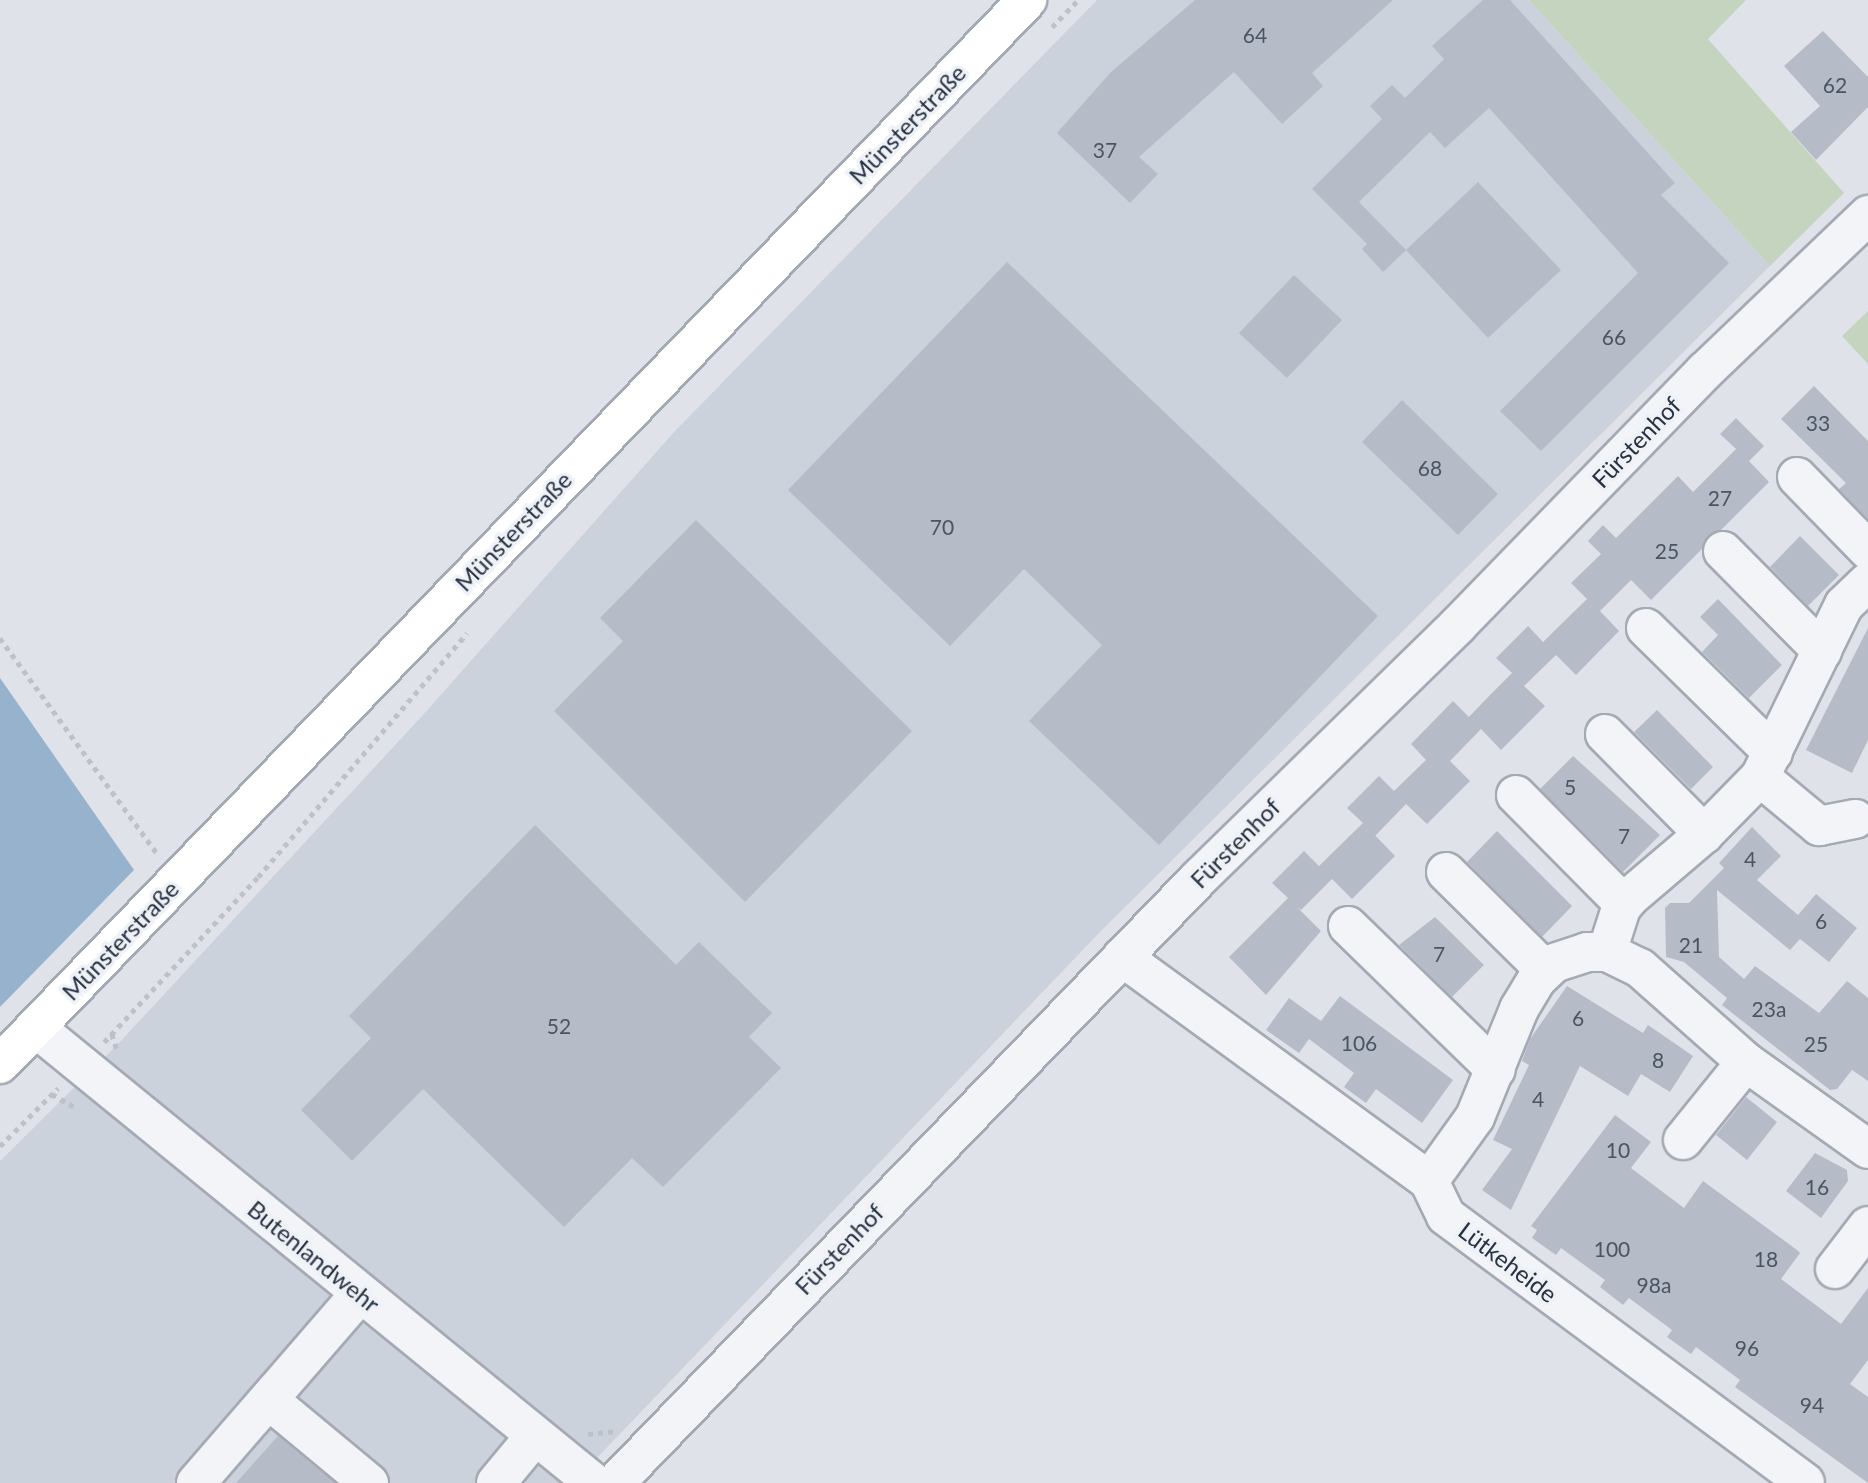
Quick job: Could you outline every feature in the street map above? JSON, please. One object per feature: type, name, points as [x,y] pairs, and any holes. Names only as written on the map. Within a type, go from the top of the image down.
[{"type":"main road","name":"Münsterstraße","points":[[0,1064],[1027,0]]},
{"type":"street","name":"Fürstenhof","points":[[615,1483],[1122,957],[1458,625],[1704,371],[1868,215]]},
{"type":"street","points":[[1797,477],[1868,550]]},
{"type":"street","points":[[1723,551],[1822,651]]},
{"type":"street","points":[[1607,952],[1624,904],[1704,834],[1767,765],[1844,605],[1868,582]]},
{"type":"street","points":[[1646,628],[1819,826],[1855,819]]},
{"type":"street","points":[[1605,734],[1704,834]]},
{"type":"street","points":[[1516,795],[1624,904]]},
{"type":"street","points":[[1446,873],[1545,970]]},
{"type":"street","points":[[1348,926],[1496,1070]]},
{"type":"street","points":[[1429,1181],[1475,1117],[1519,1009],[1545,970],[1570,957],[1607,952],[1640,968],[1746,1062],[1863,1134]]},
{"type":"street","name":"Lütkeheide","points":[[1122,957],[1429,1181],[1446,1216],[1805,1483]]},
{"type":"street","name":"Butenlandwehr","points":[[36,1028],[594,1483]]},
{"type":"street","points":[[1683,1140],[1746,1062]]},
{"type":"street","points":[[1835,1269],[1868,1226]]},
{"type":"street","points":[[196,1483],[360,1294]]},
{"type":"street","points":[[269,1400],[369,1483]]},
{"type":"street","points":[[496,1483],[536,1436]]},
{"type":"path","points":[[1050,29],[1078,0]]},
{"type":"path","points":[[0,1146],[258,877],[469,630]]},
{"type":"path","points":[[0,638],[177,881]]},
{"type":"shaded area","points":[[1097,0],[1529,0],[1770,266],[1100,932],[573,1483],[0,1483],[0,1161],[118,1044],[422,716],[675,431]]},
{"type":"green space","points":[[1529,0],[1746,0],[1708,39],[1844,193],[1770,266]]},
{"type":"green space","points":[[1868,311],[1868,364],[1842,336]]},
{"type":"water","points":[[0,678],[134,870],[0,1007]]},
{"type":"building","points":[[1195,0],[1393,0],[1312,73],[1323,86],[1282,124],[1234,72],[1139,157],[1158,174],[1130,203],[1057,133],[1111,72]]},
{"type":"building","points":[[1483,0],[1510,0],[1675,183],[1661,195],[1729,263],[1541,451],[1500,411],[1638,273],[1489,108],[1445,148],[1430,132],[1359,202],[1406,250],[1383,272],[1362,249],[1367,244],[1312,189],[1382,119],[1370,106],[1392,85],[1405,98],[1444,59],[1432,46]]},
{"type":"building","points":[[1823,31],[1868,77],[1868,107],[1816,160],[1791,132],[1820,106],[1784,66]]},
{"type":"building","points":[[1478,182],[1561,270],[1488,338],[1406,250]]},
{"type":"building","points":[[1007,262],[1378,616],[1159,845],[1029,721],[1102,645],[1024,569],[950,646],[788,490]]},
{"type":"building","points":[[1294,275],[1342,320],[1287,378],[1239,333]]},
{"type":"building","points":[[1814,386],[1868,441],[1868,519],[1839,489],[1846,483],[1781,419]]},
{"type":"building","points":[[1402,400],[1498,494],[1458,535],[1362,442]]},
{"type":"building","points":[[1736,418],[1764,446],[1749,461],[1769,482],[1721,530],[1707,536],[1702,549],[1651,600],[1631,580],[1600,611],[1619,631],[1576,675],[1556,655],[1524,686],[1545,706],[1501,750],[1481,729],[1450,761],[1470,781],[1427,824],[1406,804],[1375,836],[1395,856],[1352,899],[1332,879],[1301,910],[1297,907],[1321,931],[1266,995],[1229,957],[1288,898],[1272,883],[1304,851],[1319,866],[1363,823],[1347,808],[1379,776],[1394,791],[1426,760],[1411,744],[1453,701],[1469,717],[1512,673],[1496,658],[1528,626],[1543,642],[1587,599],[1571,583],[1601,554],[1588,541],[1603,525],[1616,538],[1678,476],[1693,492],[1736,449],[1720,434]]},
{"type":"building","points":[[696,520],[912,731],[745,902],[554,711],[623,641],[600,618]]},
{"type":"building","points":[[1800,536],[1839,575],[1808,606],[1770,567]]},
{"type":"building","points":[[1718,599],[1782,665],[1749,698],[1702,652],[1718,635],[1700,617]]},
{"type":"building","points":[[1868,628],[1868,740],[1852,773],[1806,750]]},
{"type":"building","points":[[1657,710],[1713,767],[1691,789],[1634,732]]},
{"type":"building","points":[[1573,756],[1660,835],[1623,872],[1540,789]]},
{"type":"building","points":[[535,825],[676,965],[699,942],[772,1013],[749,1037],[781,1068],[663,1187],[632,1158],[564,1227],[423,1089],[352,1161],[301,1110],[371,1038],[349,1016]]},
{"type":"building","points":[[1752,827],[1781,856],[1757,880],[1798,915],[1816,894],[1857,928],[1829,962],[1800,939],[1790,950],[1717,890],[1719,957],[1744,979],[1755,966],[1819,1013],[1847,981],[1868,998],[1868,1081],[1852,1070],[1837,1089],[1830,1090],[1722,1005],[1727,998],[1684,962],[1666,957],[1665,908],[1670,903],[1689,903],[1724,868],[1719,863]]},
{"type":"building","points":[[1497,831],[1572,906],[1542,937],[1467,862]]},
{"type":"building","points":[[1435,917],[1484,965],[1452,997],[1399,945]]},
{"type":"building","points":[[1567,986],[1643,1033],[1648,1025],[1693,1056],[1670,1092],[1641,1074],[1628,1096],[1580,1066],[1511,1210],[1482,1190],[1512,1149],[1493,1140],[1529,1065],[1522,1061],[1530,1039]]},
{"type":"building","points":[[1340,996],[1453,1080],[1422,1123],[1376,1089],[1366,1103],[1344,1087],[1354,1073],[1309,1039],[1299,1053],[1266,1030],[1289,998],[1321,1021]]},
{"type":"building","points":[[1746,1097],[1777,1122],[1747,1160],[1716,1135]]},
{"type":"building","points":[[1615,1115],[1651,1142],[1631,1168],[1684,1208],[1703,1181],[1797,1250],[1800,1253],[1781,1279],[1841,1324],[1868,1288],[1868,1360],[1850,1384],[1868,1397],[1868,1483],[1735,1387],[1740,1380],[1696,1347],[1691,1354],[1667,1337],[1672,1330],[1629,1298],[1623,1305],[1600,1287],[1605,1280],[1561,1248],[1556,1255],[1532,1238],[1537,1230],[1531,1226]]},
{"type":"building","points":[[1815,1153],[1847,1170],[1848,1181],[1821,1218],[1786,1191]]},
{"type":"building","points":[[278,1436],[335,1483],[236,1483]]}]
